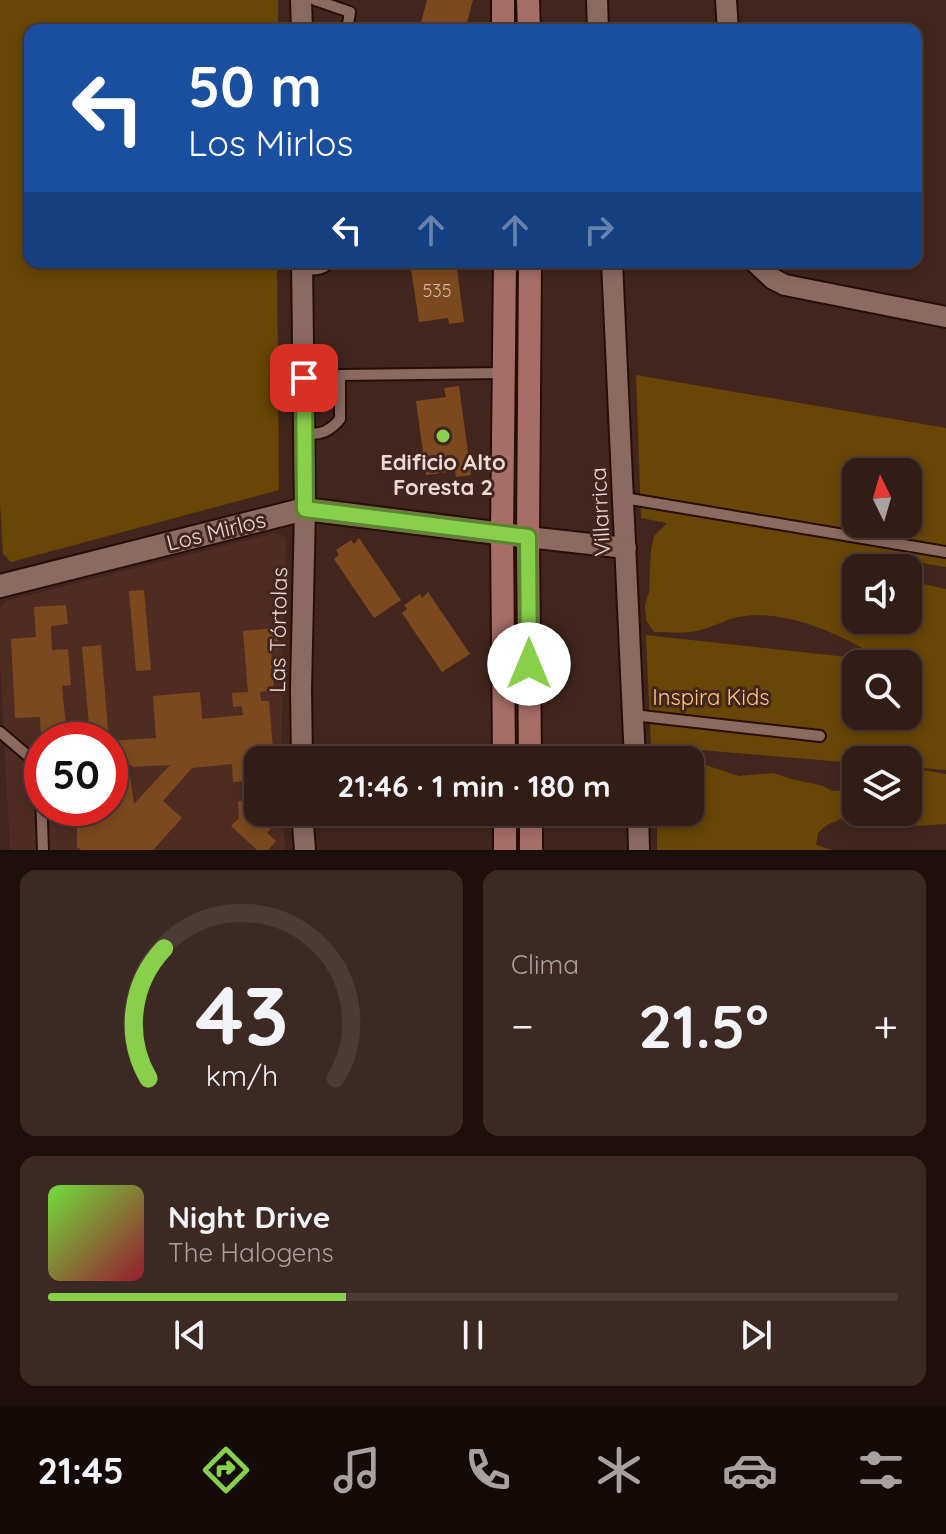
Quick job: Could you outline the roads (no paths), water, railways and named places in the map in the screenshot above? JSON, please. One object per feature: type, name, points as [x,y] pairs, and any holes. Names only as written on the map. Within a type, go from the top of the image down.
[{"type":"main road","points":[[503,0],[503,24]]},
{"type":"main road","points":[[528,0],[529,24]]},
{"type":"main road","points":[[504,746],[505,268]]},
{"type":"main road","points":[[530,268],[530,746]]},
{"type":"main road","points":[[505,826],[505,850]]},
{"type":"main road","points":[[531,826],[531,850]]},
{"type":"street","points":[[301,0],[302,24]]},
{"type":"street","points":[[597,0],[598,24]]},
{"type":"street","points":[[726,0],[728,24]]},
{"type":"street","name":"Las Tórtolas","points":[[302,268],[305,509],[302,746]]},
{"type":"street","name":"Villarrica","points":[[612,268],[634,746]]},
{"type":"street","points":[[761,268],[785,285],[946,317]]},
{"type":"street","name":"Los Mirlos","points":[[0,586],[305,509],[626,548]]},
{"type":"street","points":[[303,826],[305,850]]},
{"type":"street","points":[[638,826],[639,850]]},
{"type":"lane","points":[[315,0],[350,12],[348,24]]},
{"type":"lane","points":[[304,433],[320,434],[340,419],[340,375],[504,373]]},
{"type":"lane","points":[[624,498],[946,552]]},
{"type":"lane","points":[[633,715],[820,736]]},
{"type":"lane","points":[[0,732],[40,766],[43,850]]},
{"type":"place","name":"Edificio Alto Foresta 2","points":[[443,436]]},
{"type":"park label","name":"Inspira Kids","points":[[711,697]]}]
